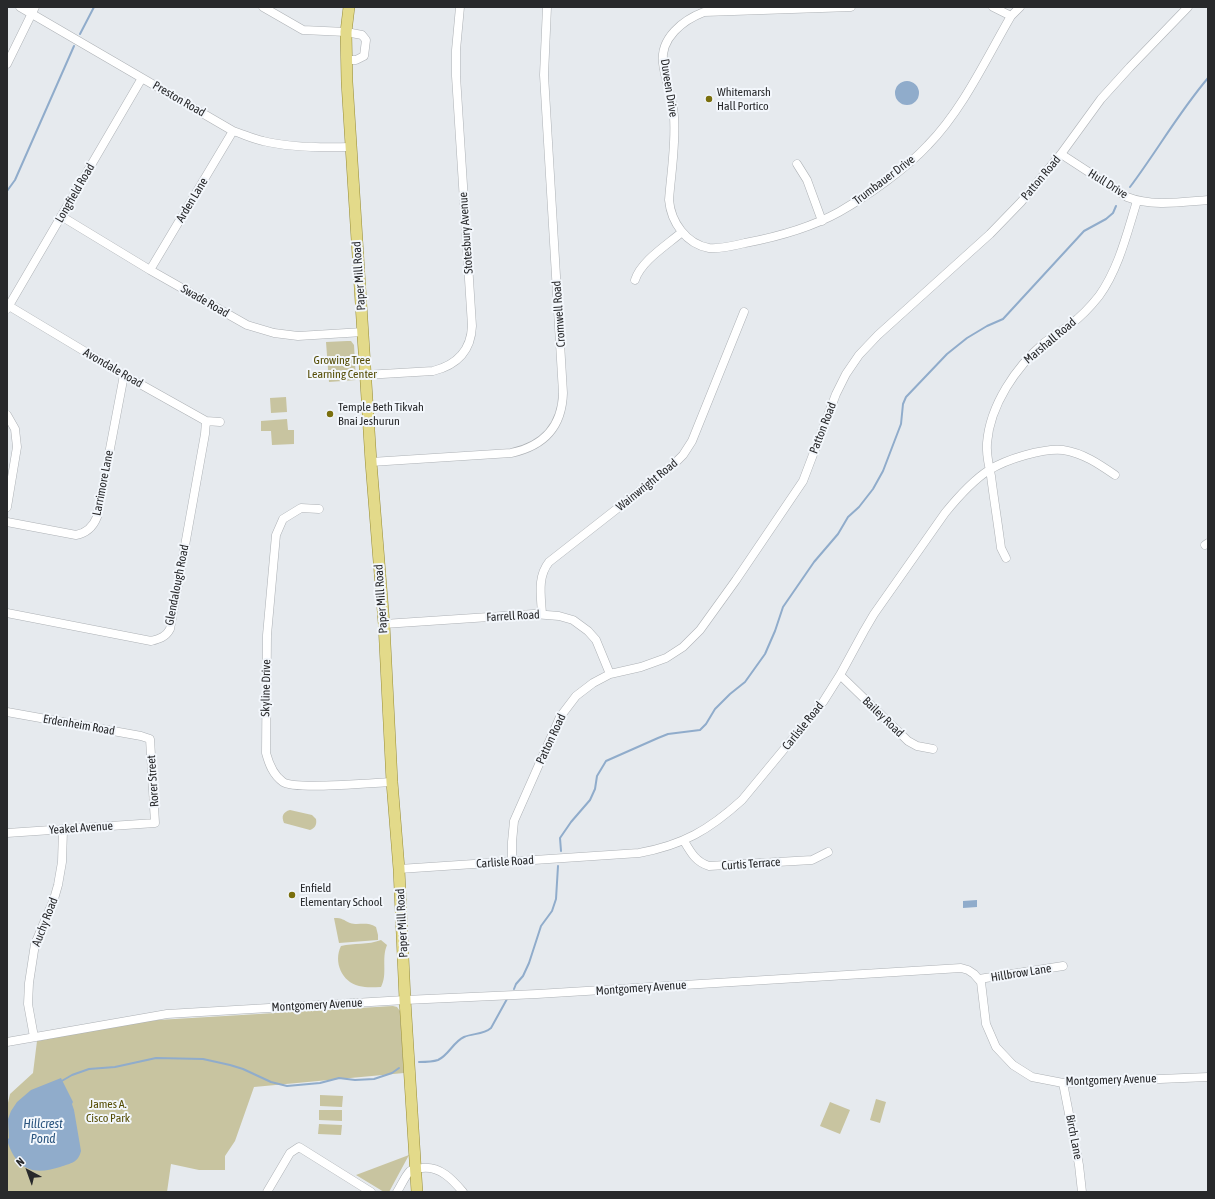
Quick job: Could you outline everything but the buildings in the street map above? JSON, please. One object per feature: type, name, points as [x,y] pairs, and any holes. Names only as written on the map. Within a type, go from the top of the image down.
[{"type":"main road","name":"Paper Mill Road","points":[[349,7],[346,32],[347,82],[371,462],[384,624],[417,1192]]},
{"type":"street","name":"Preston Road","points":[[20,7],[34,10],[142,78],[233,130],[262,141],[308,148],[351,147]]},
{"type":"street","points":[[263,7],[303,30],[362,34],[366,40],[364,56],[356,60],[347,60]]},
{"type":"street","name":"Stotesbury Avenue","points":[[365,374],[433,371],[440,369],[461,356],[472,338],[456,76],[456,50],[460,7]]},
{"type":"street","name":"Cromwell Road","points":[[371,462],[511,453],[528,448],[542,440],[557,423],[562,409],[563,393],[544,75],[547,7]]},
{"type":"street","name":"Duveen Drive","points":[[682,232],[676,224],[670,208],[669,200],[674,116],[671,94],[663,59],[667,42],[673,32],[687,20],[704,12],[851,7]]},
{"type":"street","points":[[993,7],[1012,16]]},
{"type":"street","name":"Trumbauer Drive","points":[[682,232],[688,238],[702,246],[716,248],[726,247],[780,235],[822,221],[840,212],[870,192],[915,158],[928,146],[954,114],[1012,16],[1020,7]]},
{"type":"street","name":"Patton Road","points":[[512,862],[514,821],[560,717],[570,702],[593,682],[610,674],[645,666],[666,658],[683,647],[700,630],[803,481],[836,394],[846,374],[859,355],[878,335],[1004,220],[1061,154],[1109,90],[1188,7]]},
{"type":"street","points":[[7,64],[34,10]]},
{"type":"street","name":"Longfield Road","points":[[8,308],[142,78]]},
{"type":"street","name":"Arden Lane","points":[[150,270],[233,130]]},
{"type":"street","name":"Hull Drive","points":[[1061,154],[1127,197],[1137,201],[1162,202],[1208,200]]},
{"type":"street","points":[[797,164],[807,180],[822,221]]},
{"type":"street","name":"Marshall Road","points":[[1006,558],[1001,548],[990,470],[986,454],[988,431],[1001,398],[1014,376],[1028,359],[1044,344],[1081,316],[1106,286],[1120,255],[1137,201]]},
{"type":"street","name":"Swade Road","points":[[61,216],[150,270],[247,325],[274,333],[298,336],[363,332]]},
{"type":"street","points":[[635,280],[637,274],[644,265],[682,232]]},
{"type":"street","name":"Avondale Road","points":[[8,308],[206,421],[220,422]]},
{"type":"street","name":"Wainwright Road","points":[[542,614],[541,581],[543,572],[549,562],[674,464],[686,451],[692,441],[744,312]]},
{"type":"street","name":"Larrimore Lane","points":[[7,522],[76,534],[81,534],[90,529],[97,517],[124,374]]},
{"type":"street","points":[[7,415],[15,429],[17,447],[7,507]]},
{"type":"street","name":"Glendalough Road","points":[[7,614],[151,641],[158,640],[168,634],[205,434],[206,421]]},
{"type":"street","name":"Carlisle Road","points":[[399,869],[639,853],[658,850],[684,841],[715,824],[742,800],[823,702],[874,614],[945,513],[965,490],[990,470],[1034,452],[1058,450],[1077,454],[1089,458],[1115,475]]},
{"type":"street","name":"Skyline Drive","points":[[319,509],[301,508],[283,519],[276,535],[267,635],[266,753],[271,770],[283,783],[318,786],[392,782]]},
{"type":"street","name":"Farrell Road","points":[[384,624],[542,614],[555,615],[568,618],[588,631],[598,644],[610,674]]},
{"type":"street","name":"Bailey Road","points":[[840,675],[904,738],[917,746],[933,749]]},
{"type":"street","name":"Erdenheim Road","points":[[7,712],[141,736],[150,739]]},
{"type":"street","name":"Rorer Street","points":[[150,739],[155,823]]},
{"type":"street","name":"Yeakel Avenue","points":[[7,833],[155,823]]},
{"type":"street","name":"Auchy Road","points":[[34,1037],[28,1004],[28,983],[35,944],[54,899],[58,885],[61,869],[64,830]]},
{"type":"street","name":"Curtis Terrace","points":[[684,841],[697,860],[705,865],[714,866],[812,860],[828,852]]},
{"type":"street","name":"Hillbrow Lane","points":[[979,979],[1062,966]]},
{"type":"street","name":"Montgomery Avenue","points":[[7,1042],[165,1014],[537,994],[952,968],[968,970],[979,979],[982,989],[986,1024],[992,1039],[1001,1054],[1013,1065],[1032,1077],[1063,1083],[1208,1077]]},
{"type":"street","name":"Birch Lane","points":[[1063,1083],[1079,1165],[1082,1192]]},
{"type":"street","points":[[267,1192],[290,1153],[299,1148],[371,1192]]},
{"type":"street","points":[[397,1192],[410,1171],[415,1168],[426,1167],[442,1171],[454,1180],[463,1192]]},
{"type":"green space","name":"Growing Tree Learning Center","points":[[351,341],[354,345],[356,380],[329,382],[326,342]]},
{"type":"green space","points":[[286,397],[287,412],[271,413],[270,398]]},
{"type":"green space","points":[[287,419],[288,430],[294,430],[294,444],[272,445],[271,431],[261,431],[261,421]]},
{"type":"green space","points":[[290,810],[312,815],[316,819],[315,826],[310,830],[284,823],[283,815]]},
{"type":"green space","points":[[334,918],[353,924],[369,924],[376,927],[378,940],[339,943]]},
{"type":"green space","points":[[381,940],[387,945],[385,950],[384,977],[381,987],[362,987],[353,984],[344,976],[339,965],[338,958],[341,946],[371,943]]},
{"type":"green space","name":"James A. Cisco Park","points":[[393,1006],[397,1007],[400,1011],[404,1073],[254,1087],[235,1141],[225,1156],[225,1170],[199,1170],[171,1164],[167,1192],[7,1192],[7,1107],[10,1094],[33,1073],[37,1041],[141,1021]]},
{"type":"green space","points":[[320,1095],[343,1096],[342,1107],[320,1106]]},
{"type":"green space","points":[[876,1099],[886,1102],[880,1123],[870,1120]]},
{"type":"green space","points":[[830,1102],[850,1110],[840,1134],[820,1126]]},
{"type":"green space","points":[[319,1110],[342,1110],[342,1121],[319,1120]]},
{"type":"green space","points":[[319,1124],[342,1125],[341,1135],[318,1134]]},
{"type":"green space","points":[[409,1155],[389,1192],[384,1192],[356,1175]]},
{"type":"water","points":[[907,81],[916,84],[919,93],[916,102],[907,105],[898,102],[895,93],[898,84]]},
{"type":"water","points":[[977,900],[977,907],[963,908],[963,901]]},
{"type":"water","name":"Hillcrest Pond","points":[[61,1078],[73,1102],[72,1104],[81,1151],[80,1155],[74,1162],[50,1170],[41,1171],[26,1168],[15,1158],[7,1140],[9,1138],[8,1119],[11,1111],[17,1102],[31,1090]]},
{"type":"waterway","points":[[80,34],[94,7]]},
{"type":"waterway","points":[[7,191],[15,180],[74,46]]},
{"type":"waterway","points":[[1130,187],[1150,160],[1187,104],[1208,78]]},
{"type":"waterway","points":[[561,851],[560,838],[571,822],[590,800],[595,789],[597,776],[606,761],[668,734],[700,730],[706,724],[715,709],[745,682],[765,654],[783,607],[814,562],[838,534],[848,517],[859,507],[873,489],[883,471],[901,424],[903,404],[906,397],[947,354],[967,338],[987,326],[1003,319],[1084,231],[1106,219],[1113,213],[1116,206]]},
{"type":"waterway","points":[[514,989],[516,984],[523,976],[529,963],[541,926],[552,911],[556,899],[558,866]]},
{"type":"waterway","points":[[419,1062],[431,1062],[438,1060],[442,1058],[460,1039],[481,1033],[491,1028],[507,999]]},
{"type":"waterway","points":[[60,1082],[72,1075],[89,1069],[115,1067],[156,1058],[203,1059],[243,1069],[271,1082],[287,1086],[320,1083],[339,1078],[355,1080],[374,1079],[392,1073],[399,1068]]},
{"type":"place","name":"Whitemarsh Hall Portico","points":[[709,99]]},
{"type":"place","name":"Temple Beth Tikvah Bnai Jeshurun","points":[[330,414]]},
{"type":"place","name":"Enfield Elementary School","points":[[292,895]]}]
